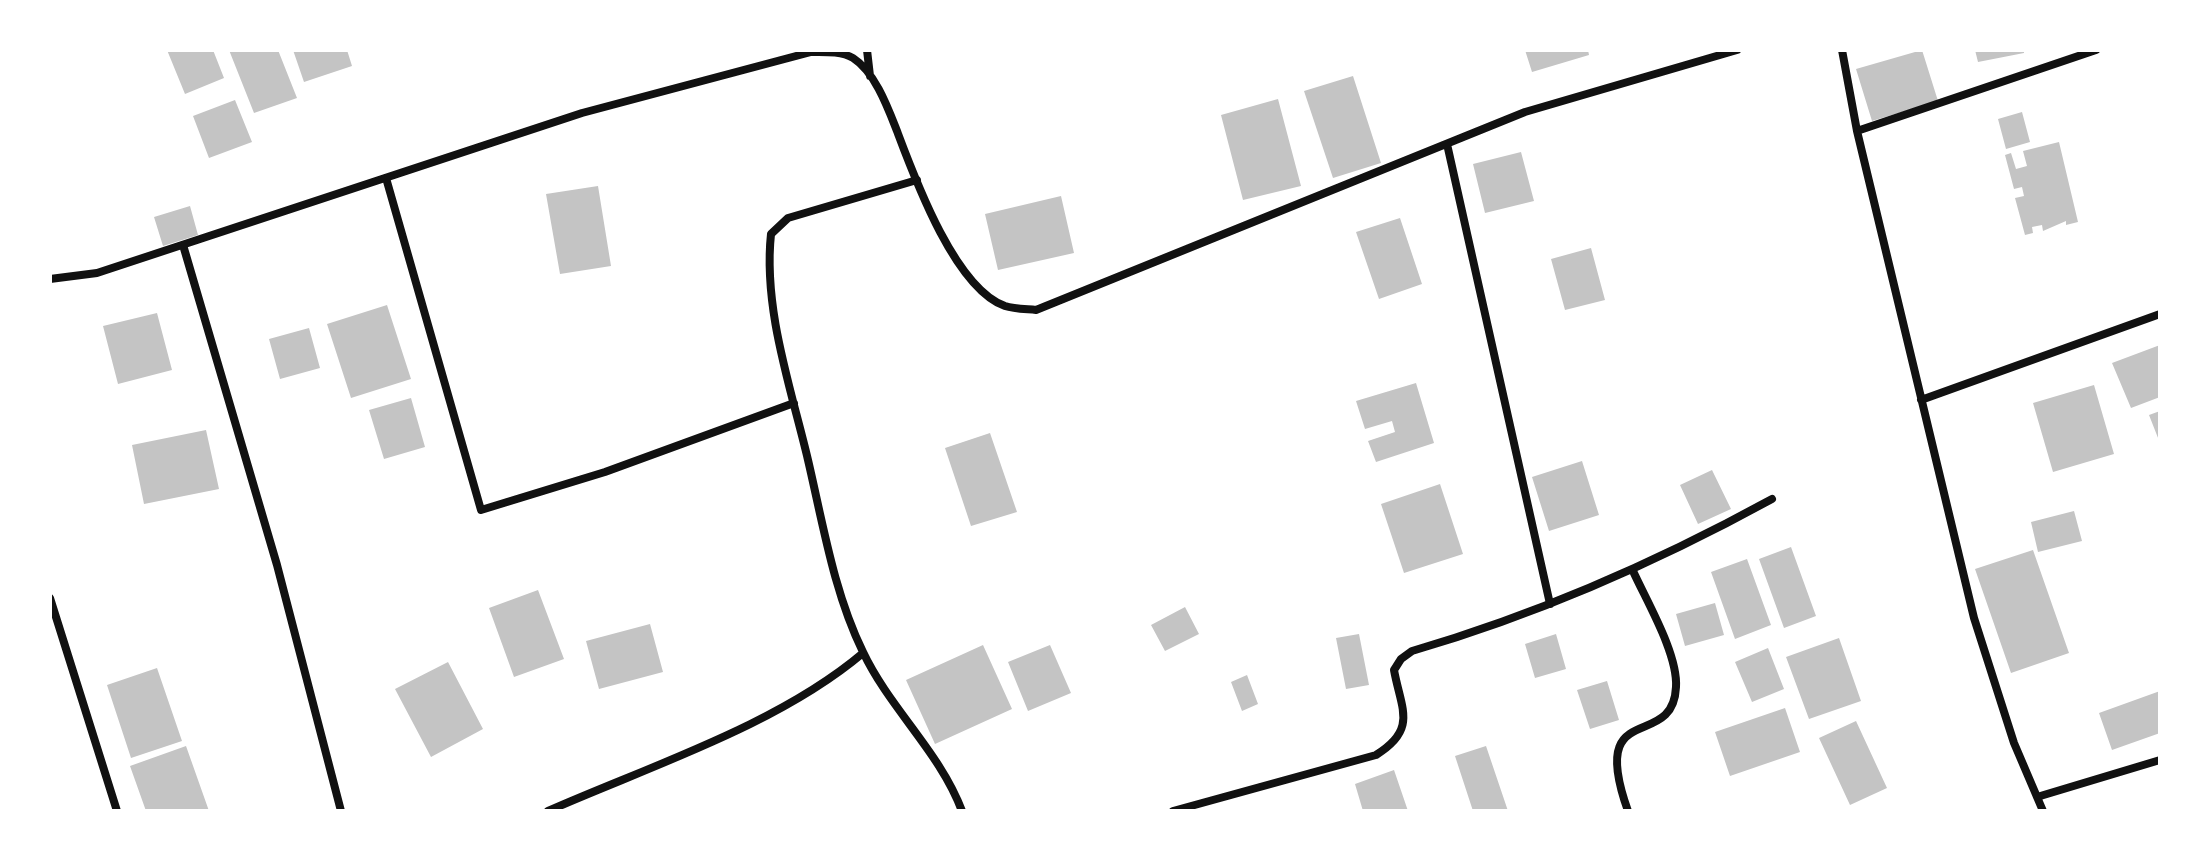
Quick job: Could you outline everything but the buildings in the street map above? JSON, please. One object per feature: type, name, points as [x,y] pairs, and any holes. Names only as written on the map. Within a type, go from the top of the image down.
[{"type":"street","points":[[867,50],[870,77]]},
{"type":"street","points":[[50,279],[97,273],[582,113],[811,52],[830,52],[853,58],[870,77],[889,109],[917,180],[964,270],[979,288],[1005,306],[1036,310],[1058,304],[1525,112],[1737,50]]},
{"type":"street","points":[[1842,50],[1857,131],[1974,618],[2014,743],[2043,811]]},
{"type":"street","points":[[1857,131],[2096,50]]},
{"type":"street","points":[[1447,144],[1550,604]]},
{"type":"street","points":[[386,178],[481,510],[605,472],[794,403]]},
{"type":"street","points":[[917,180],[788,218],[771,234],[767,267],[794,403],[847,618],[881,687],[950,783],[962,811]]},
{"type":"street","points":[[183,245],[277,565],[341,811]]},
{"type":"street","points":[[1921,400],[2160,314]]},
{"type":"street","points":[[1173,811],[1376,755],[1393,744],[1403,728],[1405,711],[1394,670],[1401,659],[1412,651],[1550,604],[1633,571],[1772,499]]},
{"type":"street","points":[[1628,811],[1616,778],[1616,748],[1623,739],[1664,715],[1672,706],[1676,690],[1675,671],[1633,571]]},
{"type":"street","points":[[50,598],[117,811]]},
{"type":"street","points":[[548,811],[789,705],[829,682],[863,653]]},
{"type":"street","points":[[2037,797],[2160,760]]}]
